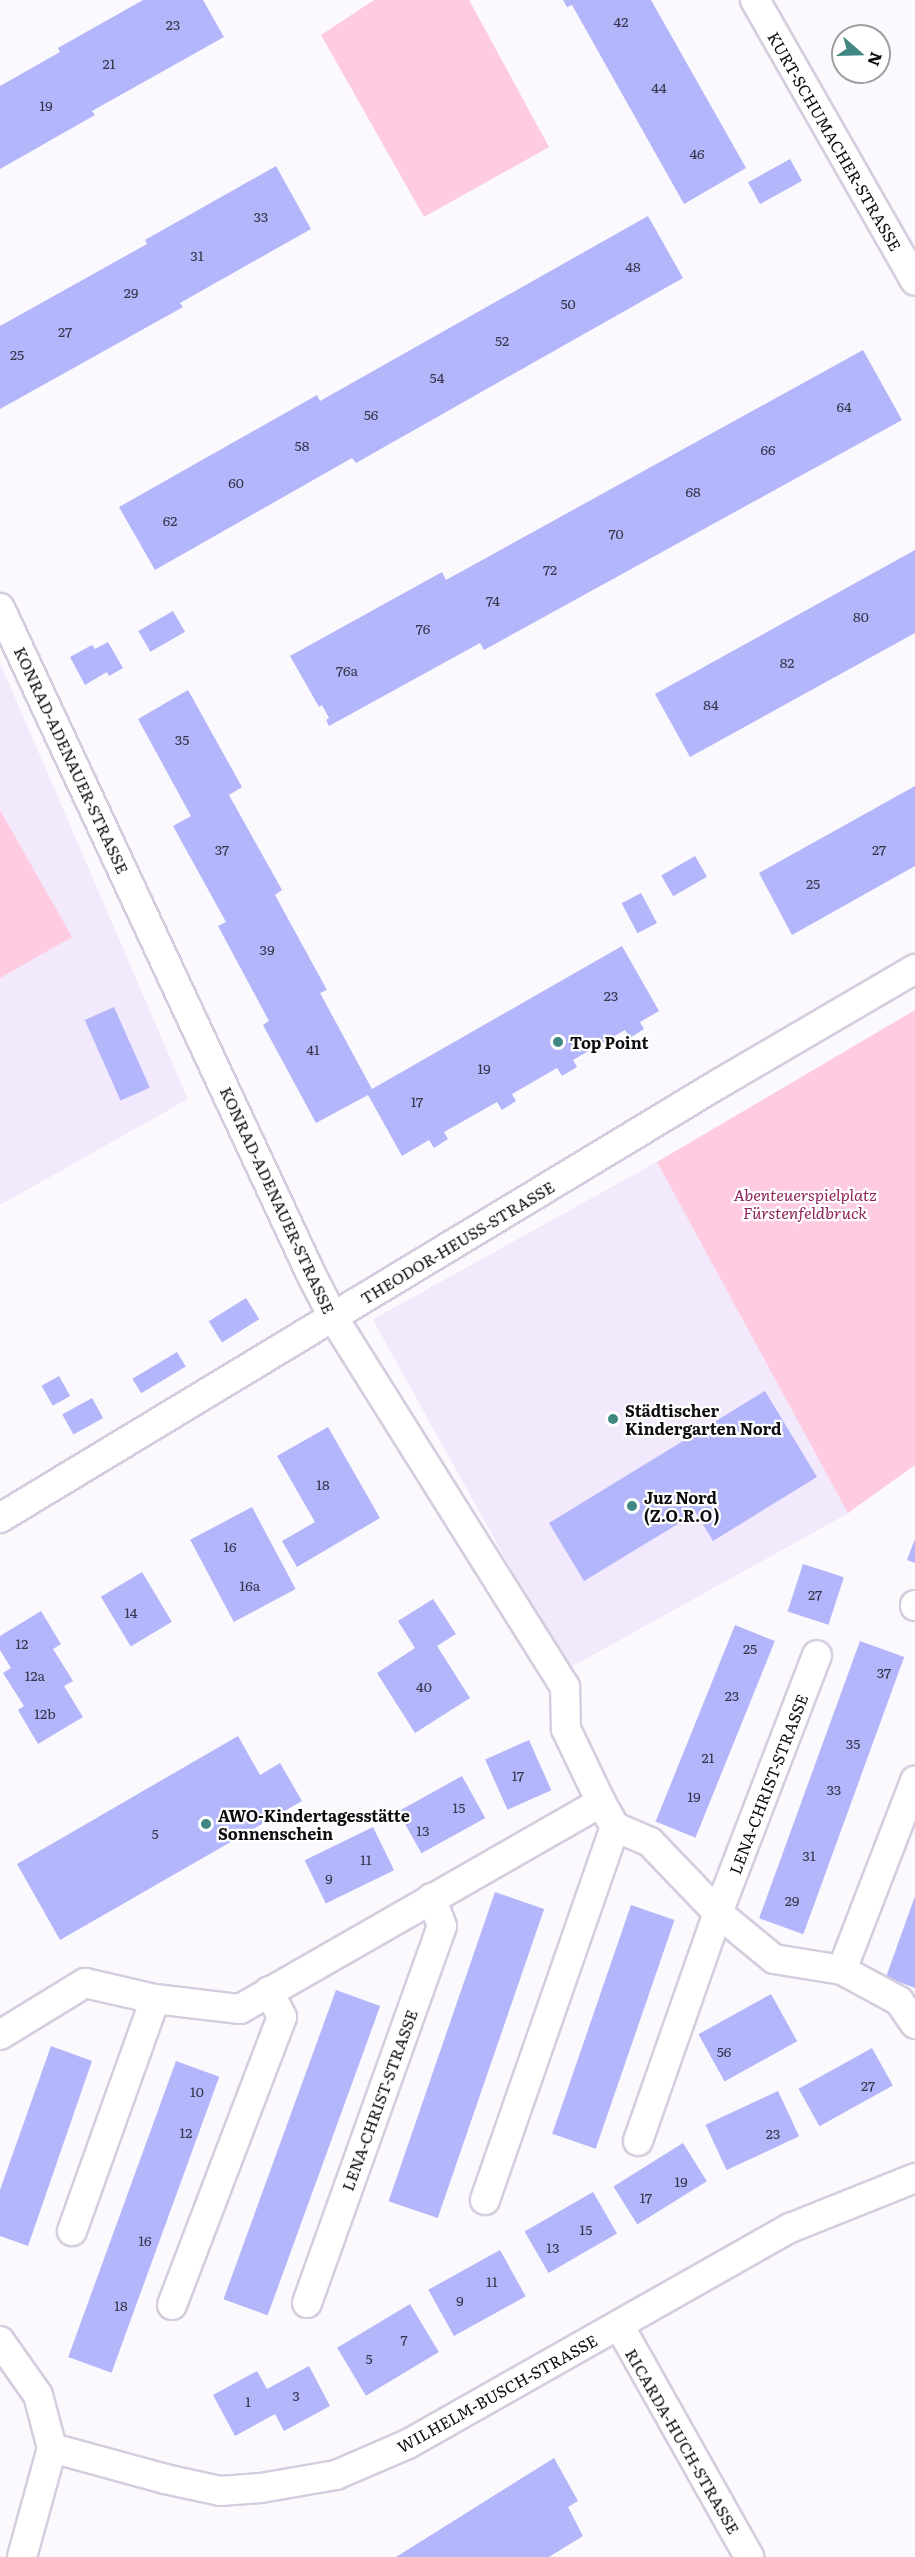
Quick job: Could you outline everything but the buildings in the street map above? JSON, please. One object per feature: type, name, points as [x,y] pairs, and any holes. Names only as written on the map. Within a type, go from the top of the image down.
[{"type":"street","name":"KURT-SCHUMACHER-STRASSE","points":[[755,0],[915,281]]},
{"type":"street","name":"KONRAD-ADENAUER-STRASSE","points":[[0,608],[333,1317],[565,1687],[566,1729],[601,1802]]},
{"type":"street","name":"THEODOR-HEUSS-STRASSE","points":[[0,1518],[720,1083],[915,969]]},
{"type":"street","name":"LENA-CHRIST-STRASSE","points":[[638,2141],[718,1913],[817,1655]]},
{"type":"street","points":[[842,1970],[915,1781]]},
{"type":"street","points":[[0,2035],[85,1983],[155,1999],[240,2008],[601,1802],[615,1827],[650,1842],[718,1913],[774,1959],[842,1970],[898,2001],[915,2024]]},
{"type":"street","points":[[485,2200],[615,1827]]},
{"type":"street","name":"LENA-CHRIST-STRASSE","points":[[307,2303],[441,1926],[431,1898]]},
{"type":"street","points":[[172,2305],[282,2017],[269,1990]]},
{"type":"street","points":[[72,2232],[155,1999]]},
{"type":"street","name":"WILHELM-BUSCH-STRASSE","points":[[52,2448],[165,2480],[220,2491],[261,2488],[336,2475],[408,2444],[790,2228],[915,2178]]},
{"type":"street","name":"RICARDA-HUCH-STRASSE","points":[[619,2325],[749,2557]]},
{"type":"street","points":[[0,2341],[38,2395],[52,2448],[22,2557]]},
{"type":"shaded area","points":[[0,663],[188,1099],[0,1205]]},
{"type":"shaded area","name":"Städtischer Kindergarten Nord","points":[[657,1162],[851,1512],[567,1669],[373,1320]]},
{"type":"green space","points":[[374,0],[469,0],[549,147],[424,217],[321,35]]},
{"type":"green space","points":[[0,810],[72,937],[0,978]]},
{"type":"green space","name":"Abenteuerspielplatz Fürstenfeldbruck","points":[[915,1010],[915,1465],[848,1513],[657,1162]]},
{"type":"place","name":"Top Point","points":[[558,1042]]},
{"type":"place","name":"Städtischer Kindergarten Nord","points":[[613,1419]]},
{"type":"place","name":"Juz Nord (Z.O.R.O)","points":[[632,1506]]},
{"type":"place","name":"AWO-Kindertagesstätte Sonnenschein","points":[[206,1824]]}]
